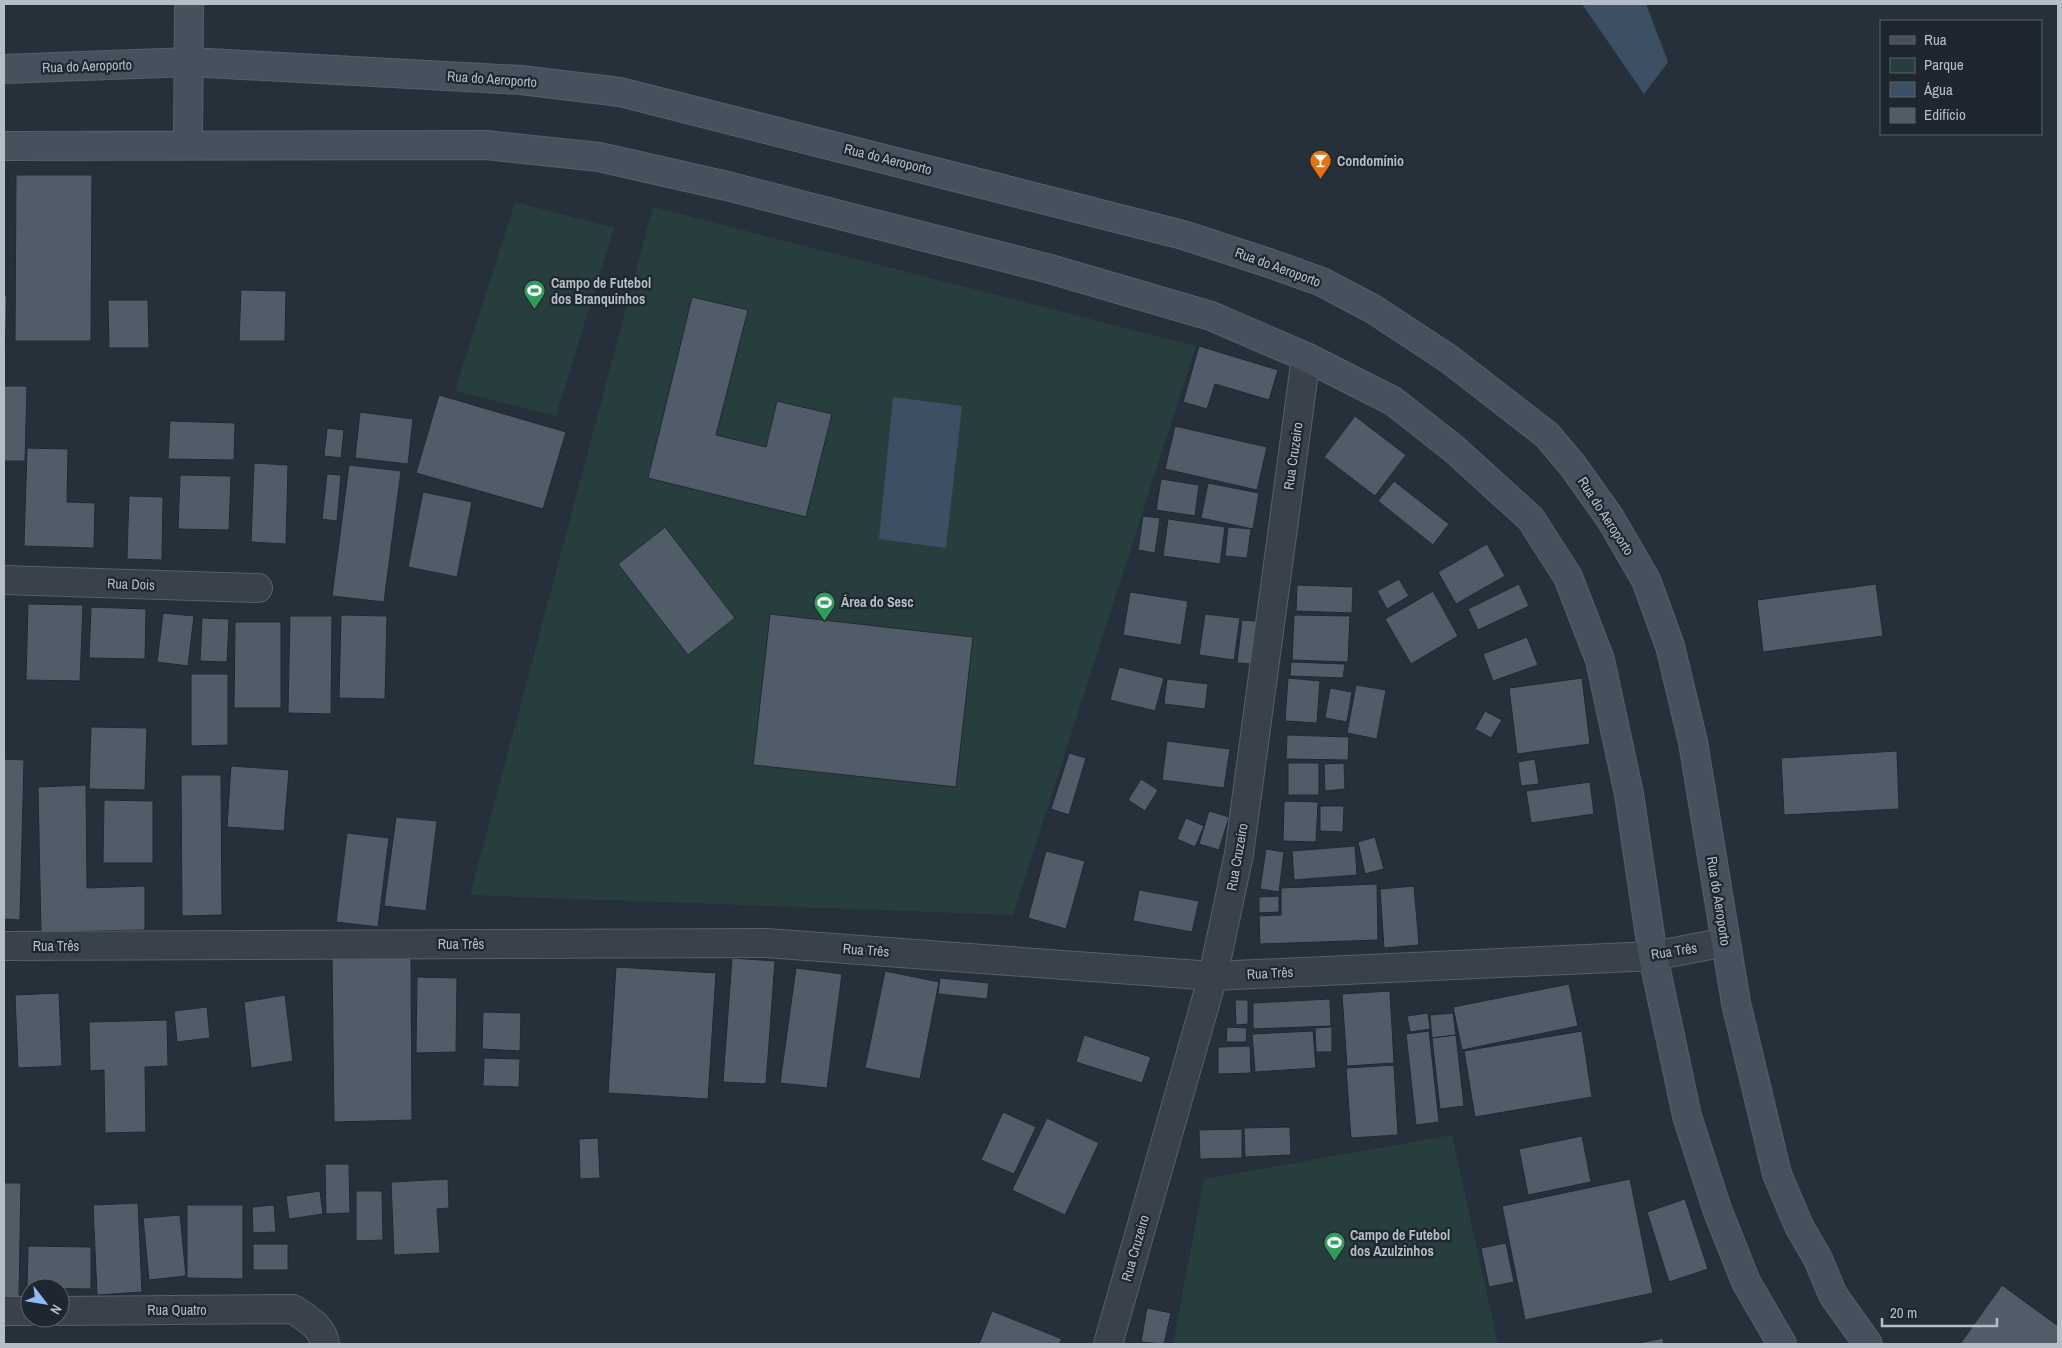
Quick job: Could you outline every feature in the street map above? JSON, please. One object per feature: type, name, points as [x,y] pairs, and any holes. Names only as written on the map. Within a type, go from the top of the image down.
[{"type":"main road","points":[[188,4],[188,145]]},
{"type":"main road","name":"Rua do Aeroporto","points":[[4,69],[189,62],[521,80],[620,92],[1183,235],[1322,282],[1373,309],[1450,359],[1547,435],[1573,466],[1610,518],[1646,580],[1670,646],[1693,742],[1736,1002],[1777,1174],[1799,1226],[1818,1259],[1833,1296],[1868,1344]]},
{"type":"main road","points":[[4,146],[486,145],[598,157],[727,186],[1050,269],[1211,316],[1306,357],[1393,401],[1454,449],[1531,519],[1568,576],[1600,660],[1629,794],[1653,956],[1687,1116],[1717,1209],[1746,1282],[1782,1344]]},
{"type":"street","name":"Rua Cruzeiro","points":[[1108,1344],[1213,976],[1239,854],[1306,357]]},
{"type":"street","name":"Rua Dois","points":[[4,580],[258,588]]},
{"type":"street","name":"Rua Três","points":[[4,946],[766,943],[1213,976],[1653,956],[1726,942]]},
{"type":"street","name":"Rua Quatro","points":[[70,1311],[293,1309],[314,1323],[325,1344]]},
{"type":"street","points":[[4,1311],[20,1311]]},
{"type":"green space","name":"Campo de Futebol dos Branquinhos","points":[[515,202],[614,228],[556,416],[455,391]]},
{"type":"green space","name":"Área do Sesc","points":[[653,207],[1196,346],[1013,915],[470,895]]},
{"type":"green space","name":"Campo de Futebol dos Azulzinhos","points":[[1452,1135],[1498,1344],[1173,1344],[1204,1179]]},
{"type":"water","points":[[1582,4],[1646,4],[1668,62],[1644,94]]},
{"type":"water","points":[[893,397],[962,406],[946,548],[879,539]]},
{"type":"building","points":[[16,175],[92,175],[91,341],[15,341]]},
{"type":"building","points":[[241,290],[286,291],[285,341],[239,341]]},
{"type":"building","points":[[4,296],[7,296],[5,351],[4,351]]},
{"type":"building","points":[[692,297],[748,310],[716,435],[766,447],[777,401],[832,414],[806,517],[648,478]]},
{"type":"building","points":[[108,300],[148,300],[149,348],[109,348]]},
{"type":"building","points":[[1199,346],[1278,370],[1269,400],[1215,384],[1207,409],[1183,402]]},
{"type":"building","points":[[4,386],[27,386],[25,461],[4,461]]},
{"type":"building","points":[[439,395],[566,432],[543,509],[416,473]]},
{"type":"building","points":[[360,412],[413,419],[408,464],[355,458]]},
{"type":"building","points":[[1355,416],[1406,455],[1375,496],[1324,457]]},
{"type":"building","points":[[170,421],[235,423],[234,460],[168,459]]},
{"type":"building","points":[[1175,426],[1267,447],[1257,490],[1165,469]]},
{"type":"building","points":[[327,428],[344,430],[341,458],[324,456]]},
{"type":"building","points":[[27,448],[68,449],[67,502],[95,503],[94,548],[24,546]]},
{"type":"building","points":[[254,463],[288,465],[286,544],[251,542]]},
{"type":"building","points":[[349,465],[401,471],[384,602],[332,596]]},
{"type":"building","points":[[327,474],[341,475],[337,521],[322,519]]},
{"type":"building","points":[[180,475],[231,476],[229,530],[178,529]]},
{"type":"building","points":[[1161,479],[1199,485],[1195,516],[1156,510]]},
{"type":"building","points":[[1394,481],[1449,524],[1433,545],[1378,501]]},
{"type":"building","points":[[1208,483],[1259,493],[1253,529],[1201,518]]},
{"type":"building","points":[[423,492],[472,502],[457,577],[408,567]]},
{"type":"building","points":[[129,496],[163,497],[162,560],[127,559]]},
{"type":"building","points":[[1143,516],[1160,518],[1155,553],[1138,550]]},
{"type":"building","points":[[1168,519],[1225,527],[1220,564],[1163,556]]},
{"type":"building","points":[[665,527],[735,618],[688,655],[618,564]]},
{"type":"building","points":[[1228,527],[1251,529],[1247,558],[1225,556]]},
{"type":"building","points":[[1487,544],[1505,576],[1456,604],[1438,572]]},
{"type":"building","points":[[1399,579],[1409,596],[1387,609],[1377,591]]},
{"type":"building","points":[[1519,584],[1529,606],[1478,630],[1468,609]]},
{"type":"building","points":[[1876,584],[1883,636],[1763,652],[1757,600]]},
{"type":"building","points":[[1297,585],[1353,587],[1352,613],[1296,611]]},
{"type":"building","points":[[1433,591],[1458,636],[1411,664],[1385,619]]},
{"type":"building","points":[[1130,592],[1188,601],[1181,645],[1123,635]]},
{"type":"building","points":[[28,604],[83,605],[80,681],[26,680]]},
{"type":"building","points":[[91,607],[146,609],[145,659],[89,658]]},
{"type":"building","points":[[163,613],[194,616],[188,666],[157,662]]},
{"type":"building","points":[[770,614],[973,637],[956,787],[753,765]]},
{"type":"building","points":[[1205,614],[1240,618],[1234,660],[1199,655]]},
{"type":"building","points":[[341,615],[387,616],[385,699],[339,698]]},
{"type":"building","points":[[1294,615],[1350,616],[1348,662],[1292,660]]},
{"type":"building","points":[[290,616],[332,616],[331,714],[288,713]]},
{"type":"building","points":[[202,618],[229,619],[227,662],[200,661]]},
{"type":"building","points":[[1242,620],[1256,621],[1252,664],[1237,663]]},
{"type":"building","points":[[235,622],[281,622],[281,708],[234,708]]},
{"type":"building","points":[[1527,637],[1538,665],[1493,681],[1483,654]]},
{"type":"building","points":[[1291,662],[1345,664],[1343,678],[1290,676]]},
{"type":"building","points":[[1119,667],[1164,678],[1155,711],[1110,700]]},
{"type":"building","points":[[191,674],[228,674],[228,745],[191,746]]},
{"type":"building","points":[[1288,678],[1320,681],[1317,723],[1285,721]]},
{"type":"building","points":[[1582,678],[1590,744],[1517,754],[1509,688]]},
{"type":"building","points":[[1167,679],[1208,684],[1205,709],[1164,704]]},
{"type":"building","points":[[1356,685],[1386,690],[1377,739],[1347,733]]},
{"type":"building","points":[[1330,688],[1352,692],[1347,722],[1325,718]]},
{"type":"building","points":[[1485,711],[1502,720],[1491,738],[1475,729]]},
{"type":"building","points":[[91,727],[147,728],[145,790],[89,789]]},
{"type":"building","points":[[1287,735],[1349,737],[1348,760],[1286,759]]},
{"type":"building","points":[[1167,741],[1230,749],[1224,788],[1162,780]]},
{"type":"building","points":[[1897,751],[1899,809],[1784,815],[1781,758]]},
{"type":"building","points":[[1069,753],[1086,758],[1069,815],[1051,809]]},
{"type":"building","points":[[4,759],[24,760],[20,920],[4,919]]},
{"type":"building","points":[[1535,759],[1539,784],[1521,786],[1518,762]]},
{"type":"building","points":[[1288,763],[1319,763],[1319,795],[1288,795]]},
{"type":"building","points":[[1344,763],[1345,789],[1325,791],[1324,764]]},
{"type":"building","points":[[231,766],[289,770],[284,831],[227,827]]},
{"type":"building","points":[[181,775],[221,775],[222,915],[182,916]]},
{"type":"building","points":[[1141,779],[1158,790],[1145,811],[1128,800]]},
{"type":"building","points":[[1590,782],[1594,814],[1531,823],[1526,791]]},
{"type":"building","points":[[86,785],[87,888],[145,886],[145,930],[41,932],[38,787]]},
{"type":"building","points":[[104,800],[153,801],[153,863],[103,863]]},
{"type":"building","points":[[1284,801],[1318,802],[1316,842],[1283,841]]},
{"type":"building","points":[[1320,806],[1344,806],[1343,832],[1320,831]]},
{"type":"building","points":[[1209,811],[1229,817],[1219,850],[1199,844]]},
{"type":"building","points":[[396,817],[437,821],[426,911],[384,906]]},
{"type":"building","points":[[1186,818],[1204,826],[1195,847],[1177,839]]},
{"type":"building","points":[[347,833],[389,838],[378,927],[336,922]]},
{"type":"building","points":[[1375,837],[1384,869],[1365,874],[1358,842]]},
{"type":"building","points":[[1355,846],[1357,875],[1294,880],[1292,851]]},
{"type":"building","points":[[1266,849],[1284,852],[1279,892],[1260,889]]},
{"type":"building","points":[[1046,851],[1085,861],[1066,929],[1028,918]]},
{"type":"building","points":[[1377,884],[1378,940],[1260,944],[1259,916],[1281,915],[1281,888]]},
{"type":"building","points":[[1414,886],[1419,945],[1384,948],[1380,889]]},
{"type":"building","points":[[1139,890],[1199,901],[1192,932],[1133,921]]},
{"type":"building","points":[[1279,896],[1279,912],[1259,913],[1259,897]]},
{"type":"building","points":[[411,957],[412,1120],[334,1122],[332,958]]},
{"type":"building","points":[[732,958],[775,961],[766,1084],[723,1082]]},
{"type":"building","points":[[616,967],[716,973],[708,1099],[608,1093]]},
{"type":"building","points":[[796,968],[842,974],[827,1088],[780,1083]]},
{"type":"building","points":[[885,971],[939,982],[920,1079],[865,1068]]},
{"type":"building","points":[[417,977],[457,978],[456,1052],[416,1053]]},
{"type":"building","points":[[940,978],[989,983],[987,999],[938,994]]},
{"type":"building","points":[[1569,984],[1578,1026],[1462,1050],[1453,1007]]},
{"type":"building","points":[[1390,991],[1394,1063],[1347,1066],[1342,994]]},
{"type":"building","points":[[59,993],[62,1066],[18,1068],[15,995]]},
{"type":"building","points":[[285,995],[293,1061],[251,1068],[244,1002]]},
{"type":"building","points":[[1330,999],[1331,1026],[1253,1029],[1253,1003]]},
{"type":"building","points":[[1235,1000],[1248,1000],[1248,1024],[1236,1025]]},
{"type":"building","points":[[207,1007],[210,1038],[177,1042],[174,1011]]},
{"type":"building","points":[[483,1012],[521,1013],[520,1051],[482,1049]]},
{"type":"building","points":[[1428,1013],[1430,1029],[1410,1032],[1407,1016]]},
{"type":"building","points":[[1453,1013],[1456,1035],[1432,1038],[1430,1015]]},
{"type":"building","points":[[167,1020],[168,1066],[145,1067],[146,1132],[105,1133],[104,1070],[90,1071],[89,1022]]},
{"type":"building","points":[[1227,1027],[1247,1028],[1246,1042],[1226,1042]]},
{"type":"building","points":[[1332,1027],[1332,1052],[1316,1052],[1315,1028]]},
{"type":"building","points":[[1313,1031],[1316,1068],[1255,1072],[1252,1034]]},
{"type":"building","points":[[1429,1031],[1439,1122],[1416,1125],[1406,1034]]},
{"type":"building","points":[[1582,1031],[1592,1097],[1475,1117],[1464,1051]]},
{"type":"building","points":[[1084,1035],[1151,1057],[1142,1083],[1076,1062]]},
{"type":"building","points":[[1456,1035],[1464,1106],[1440,1109],[1432,1038]]},
{"type":"building","points":[[1250,1046],[1251,1073],[1218,1074],[1218,1047]]},
{"type":"building","points":[[484,1058],[520,1059],[519,1087],[483,1086]]},
{"type":"building","points":[[1394,1065],[1398,1135],[1351,1138],[1346,1068]]},
{"type":"building","points":[[1003,1112],[1036,1127],[1014,1174],[981,1160]]},
{"type":"building","points":[[1047,1118],[1099,1143],[1065,1215],[1012,1190]]},
{"type":"building","points":[[1290,1127],[1291,1155],[1245,1157],[1244,1128]]},
{"type":"building","points":[[1242,1129],[1242,1158],[1200,1159],[1199,1130]]},
{"type":"building","points":[[1582,1136],[1591,1182],[1528,1195],[1519,1149]]},
{"type":"building","points":[[598,1138],[600,1178],[580,1179],[579,1139]]},
{"type":"building","points":[[325,1164],[349,1164],[350,1213],[326,1214]]},
{"type":"building","points":[[448,1179],[449,1208],[437,1209],[440,1253],[394,1255],[391,1182]]},
{"type":"building","points":[[1630,1179],[1653,1293],[1525,1320],[1502,1206]]},
{"type":"building","points":[[4,1183],[21,1183],[19,1298],[4,1298]]},
{"type":"building","points":[[320,1191],[323,1214],[289,1219],[286,1196]]},
{"type":"building","points":[[356,1191],[382,1191],[383,1240],[356,1241]]},
{"type":"building","points":[[1685,1199],[1708,1269],[1669,1282],[1647,1212]]},
{"type":"building","points":[[138,1203],[142,1292],[97,1295],[93,1205]]},
{"type":"building","points":[[187,1205],[243,1205],[243,1279],[187,1278]]},
{"type":"building","points":[[274,1205],[276,1232],[253,1233],[252,1207]]},
{"type":"building","points":[[180,1215],[186,1276],[149,1280],[143,1218]]},
{"type":"building","points":[[1506,1243],[1514,1282],[1489,1287],[1481,1248]]},
{"type":"building","points":[[253,1244],[288,1244],[288,1270],[253,1270]]},
{"type":"building","points":[[28,1246],[91,1247],[91,1289],[70,1289],[70,1278],[27,1278]]},
{"type":"building","points":[[2002,1285],[2058,1326],[2058,1344],[1960,1344]]},
{"type":"building","points":[[1147,1308],[1171,1313],[1164,1344],[1141,1342]]},
{"type":"building","points":[[992,1311],[1062,1339],[1059,1344],[979,1344]]},
{"type":"building","points":[[1663,1338],[1664,1344],[1635,1344]]},
{"type":"place","name":"Condomínio","points":[[1321,180]]},
{"type":"place","name":"Campo de Futebol dos Branquinhos","points":[[535,310]]},
{"type":"place","name":"Área do Sesc","points":[[825,621]]},
{"type":"place","name":"Campo de Futebol dos Azulzinhos","points":[[1334,1262]]}]
